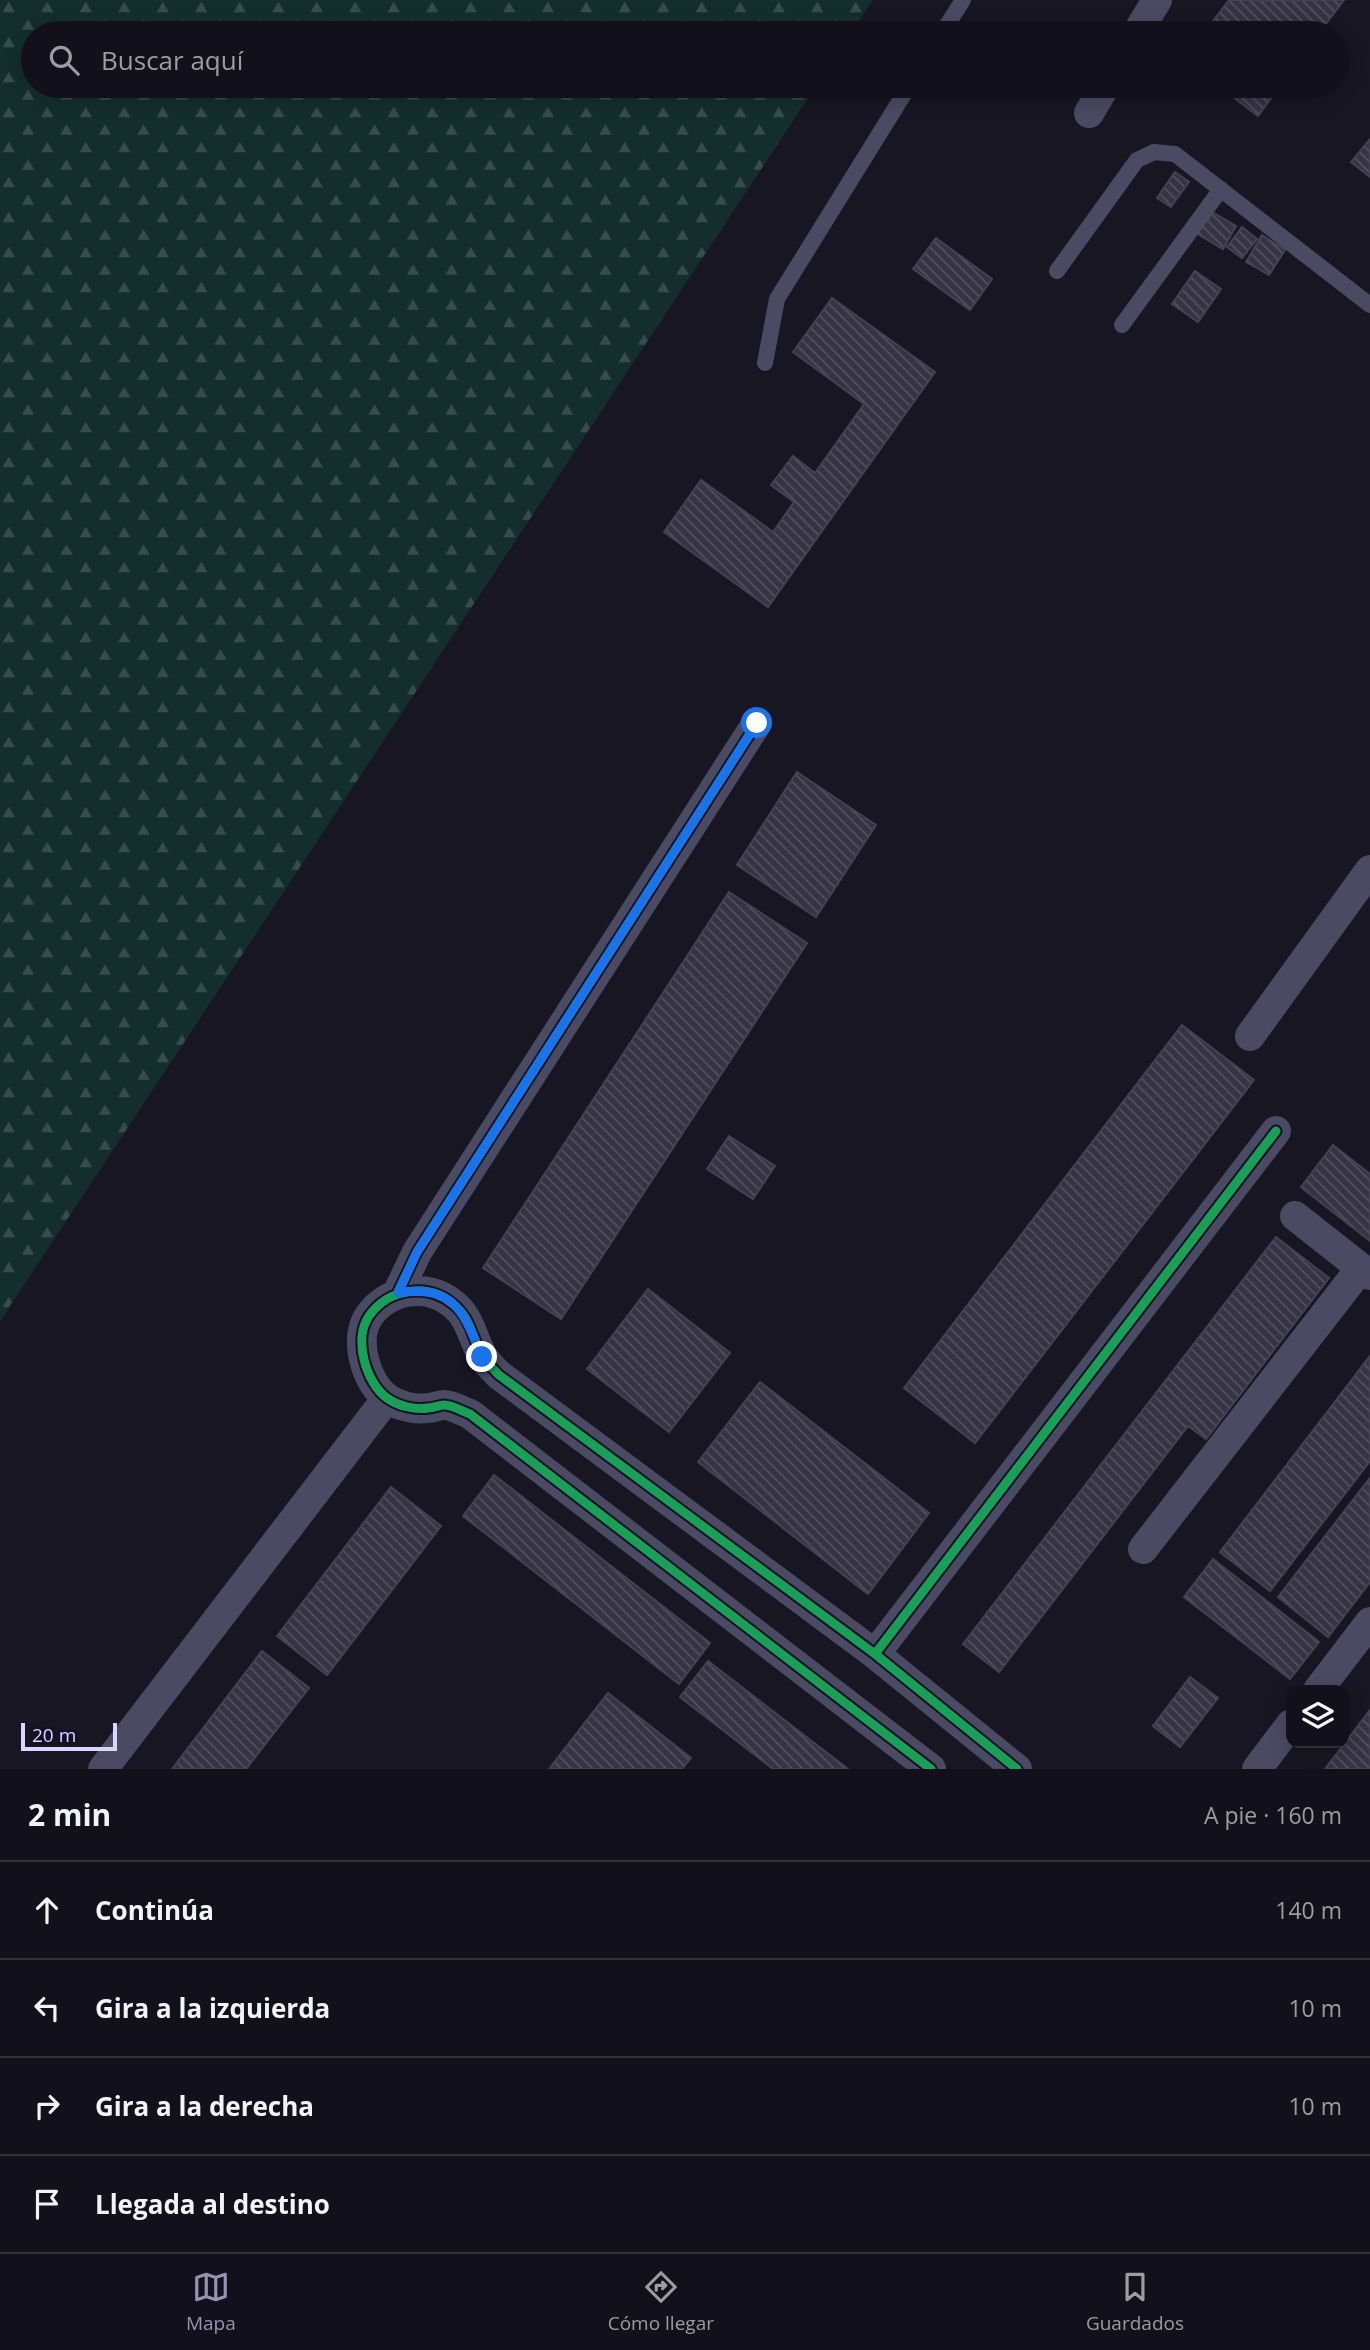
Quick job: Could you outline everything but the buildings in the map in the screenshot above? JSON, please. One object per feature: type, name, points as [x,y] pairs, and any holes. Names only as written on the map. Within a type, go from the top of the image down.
[{"type":"street","points":[[1144,21],[1157,0]]},
{"type":"street","points":[[1089,113],[1098,98]]},
{"type":"street","points":[[398,1293],[417,1252],[757,723]]},
{"type":"street","points":[[1250,1036],[1370,870]]},
{"type":"street","points":[[875,1654],[1276,1131]]},
{"type":"street","points":[[1143,1549],[1366,1272],[1295,1216]]},
{"type":"street","points":[[931,1769],[470,1413],[446,1405],[425,1409],[404,1406],[387,1398],[372,1381],[363,1363],[362,1341],[367,1318],[381,1303],[398,1293],[415,1290],[436,1294],[453,1303],[466,1318],[482,1357],[499,1375],[875,1654],[1017,1769]]},
{"type":"street","points":[[103,1769],[387,1398]]},
{"type":"street","points":[[1322,1685],[1370,1622]]},
{"type":"street","points":[[1257,1769],[1286,1731]]},
{"type":"lane","points":[[950,21],[963,0]]},
{"type":"lane","points":[[765,363],[777,299],[902,98]]},
{"type":"lane","points":[[1057,271],[1137,160],[1154,152],[1175,154],[1370,305]]},
{"type":"lane","points":[[1122,325],[1221,189]]},
{"type":"green space","points":[[0,0],[873,0],[859,21],[21,21],[21,98],[808,98],[0,1321]]},
{"type":"cycle path","points":[[398,1292],[417,1252],[757,723]]},
{"type":"cycle path","points":[[875,1654],[1276,1131]]},
{"type":"cycle path","points":[[931,1769],[470,1414],[447,1405],[412,1408],[387,1398],[373,1382],[364,1360],[362,1336],[369,1316],[386,1300],[408,1292],[420,1291],[443,1297],[459,1309],[484,1358],[499,1375],[875,1654],[1017,1769]]},
{"type":"route","points":[[482,1357],[466,1318],[453,1303],[436,1294],[415,1290],[398,1293],[417,1252],[757,723]]}]
